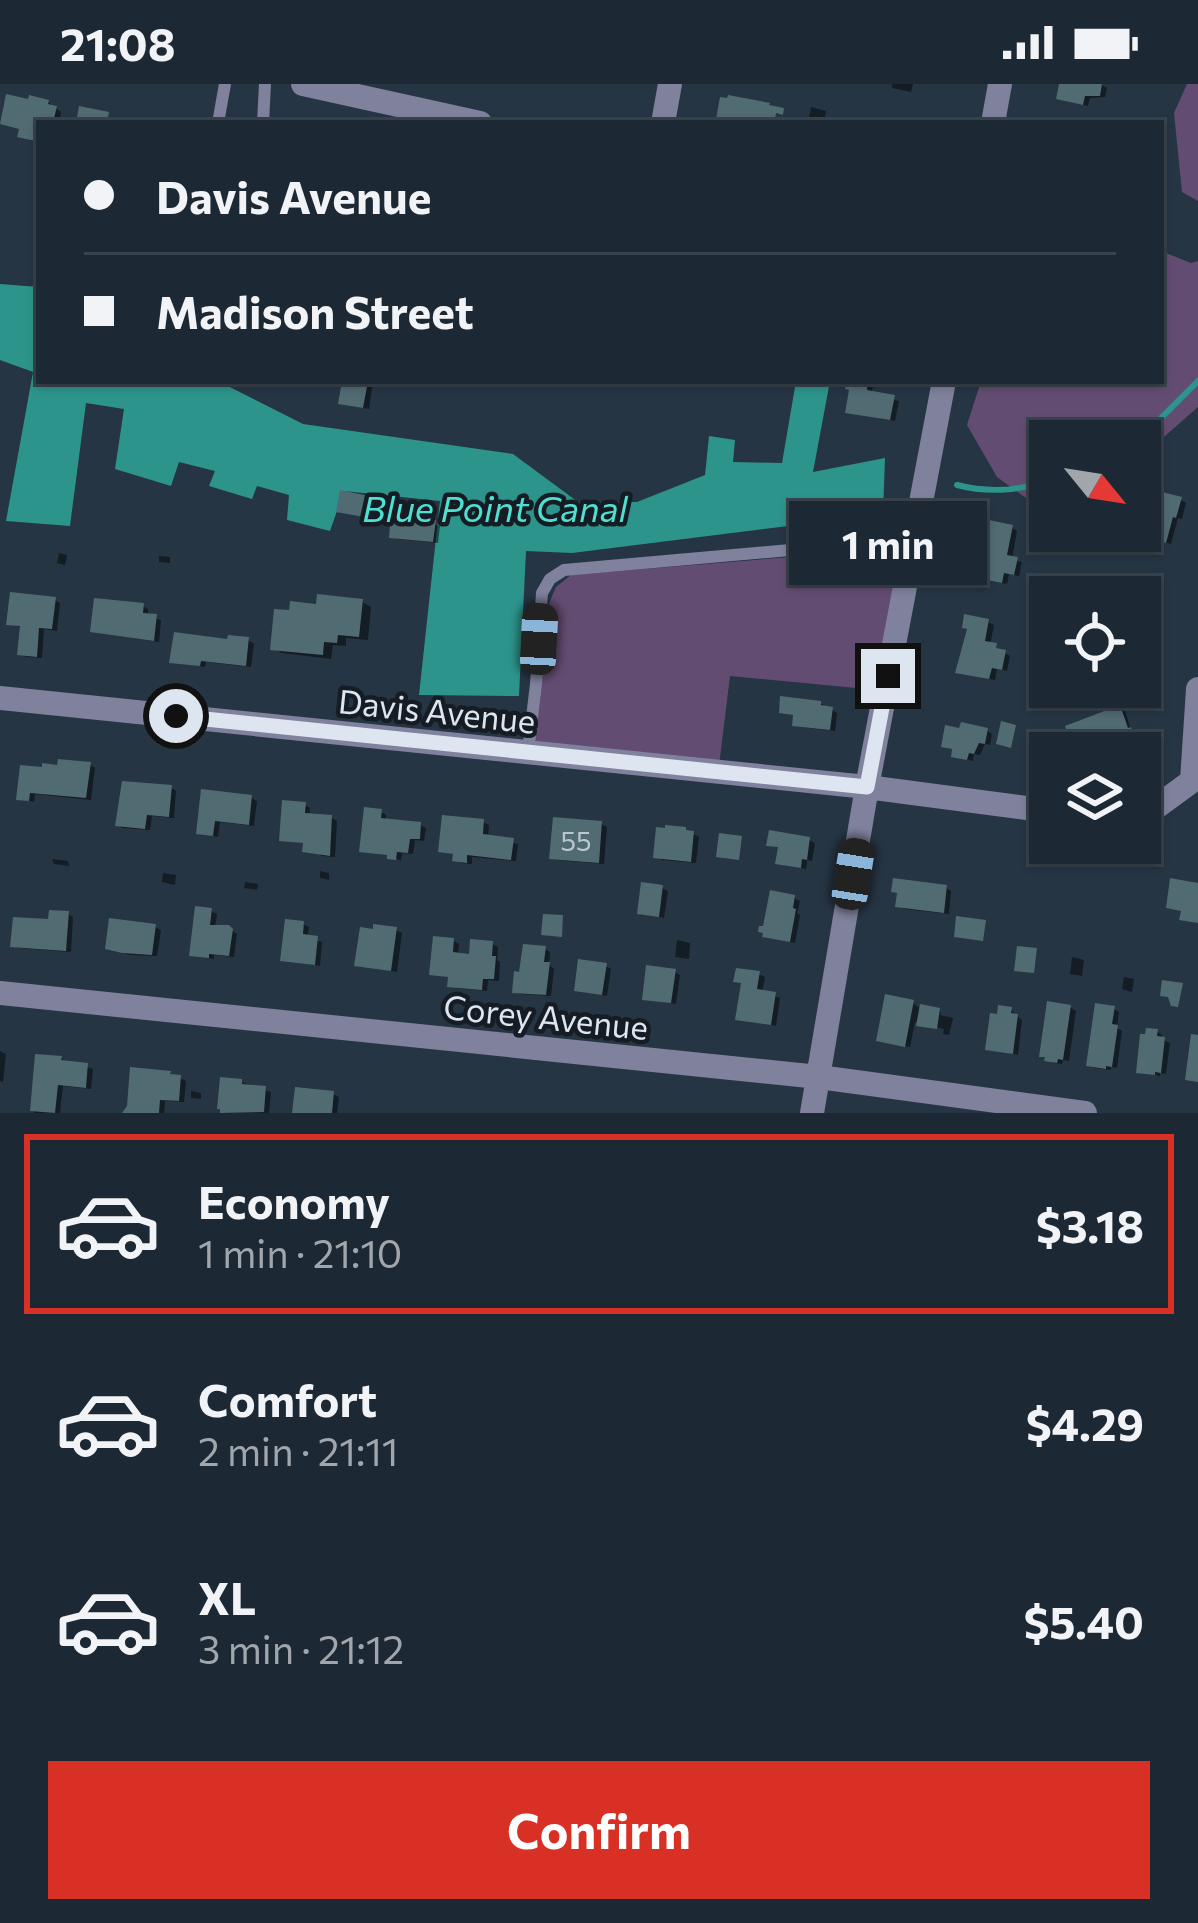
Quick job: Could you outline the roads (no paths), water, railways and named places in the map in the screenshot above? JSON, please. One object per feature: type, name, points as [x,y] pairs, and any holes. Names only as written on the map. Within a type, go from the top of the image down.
[{"type":"street","points":[[303,84],[466,120]]},
{"type":"street","points":[[664,120],[670,84]]},
{"type":"street","points":[[993,120],[1000,84]]},
{"type":"street","points":[[812,1113],[867,787],[943,384]]},
{"type":"street","points":[[1161,806],[1195,783],[1198,688]]},
{"type":"street","name":"Davis Avenue","points":[[0,698],[867,787],[1029,808]]},
{"type":"street","name":"Corey Avenue","points":[[0,993],[819,1077],[1085,1113]]},
{"type":"lane","points":[[219,120],[225,84]]},
{"type":"lane","points":[[263,120],[265,84]]},
{"type":"lane","points":[[528,752],[542,593],[550,579],[564,570],[914,539]]},
{"type":"water","name":"Blue Point Canal","points":[[0,284],[36,287],[36,384],[224,384],[303,424],[513,454],[578,502],[637,502],[705,475],[709,436],[735,440],[733,462],[782,463],[795,384],[829,384],[813,472],[885,458],[883,514],[572,553],[526,551],[519,696],[419,695],[440,501],[344,491],[330,531],[287,520],[289,495],[257,486],[252,499],[209,486],[215,471],[179,462],[171,486],[115,469],[124,409],[86,403],[70,526],[6,521],[33,372],[0,360]]},
{"type":"waterway","points":[[1158,420],[1198,381]]},
{"type":"waterway","points":[[957,485],[1004,490],[1029,486]]}]
